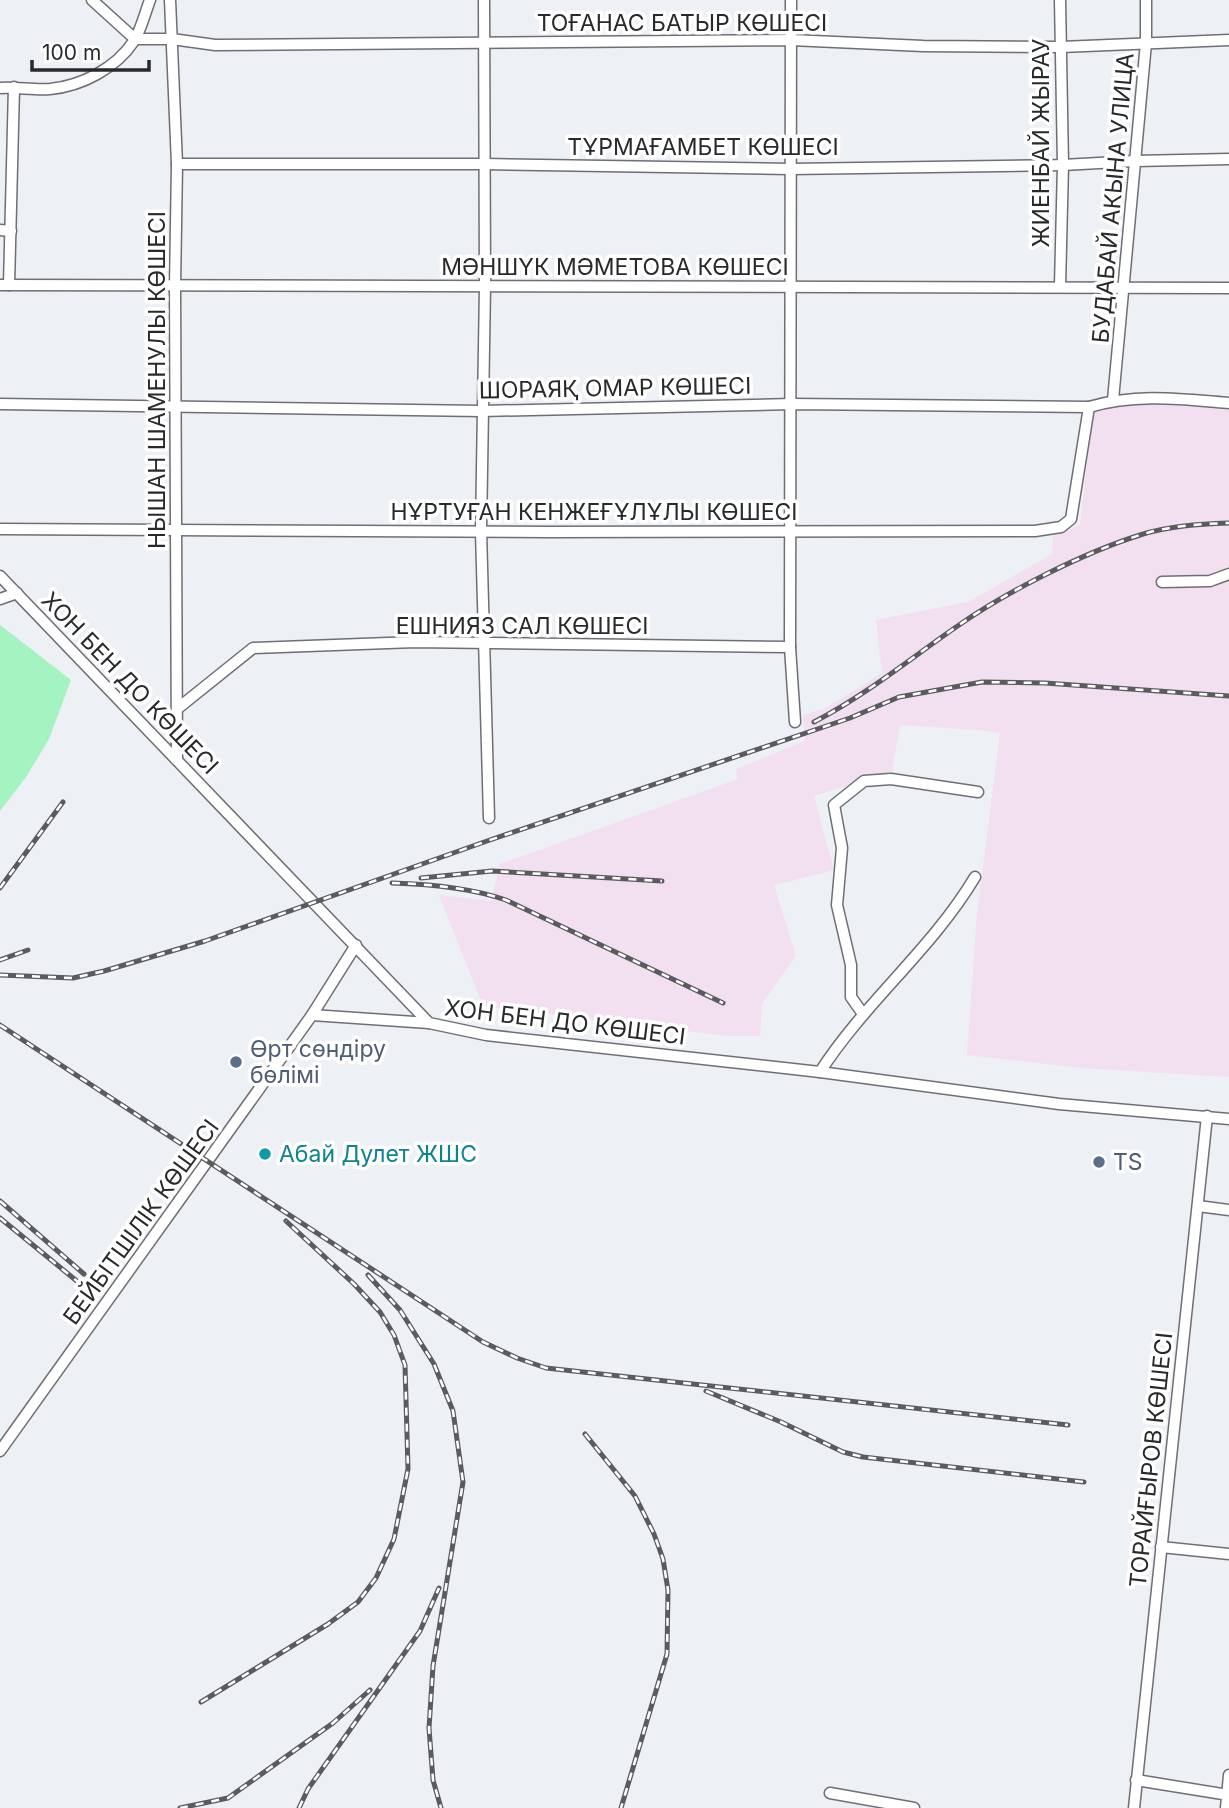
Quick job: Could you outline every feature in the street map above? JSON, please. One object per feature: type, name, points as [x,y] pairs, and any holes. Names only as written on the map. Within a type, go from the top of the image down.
[{"type":"street","points":[[92,0],[135,39]]},
{"type":"street","points":[[0,88],[46,89],[69,86],[89,79],[116,60],[135,39],[150,0]]},
{"type":"street","name":"НЫШАН ШАМЕНУЛЫ КӨШЕСІ","points":[[170,0],[177,164],[177,759]]},
{"type":"street","points":[[484,0],[485,286],[481,531],[489,818]]},
{"type":"street","points":[[791,0],[790,648],[794,722]]},
{"type":"street","name":"ЖИЕНБАЙ ЖЫРАУ","points":[[1059,0],[1063,165],[1060,286]]},
{"type":"street","name":"БУДАБАЙ АКЫНА УЛИЦА","points":[[1113,400],[1146,43],[1146,0]]},
{"type":"street","name":"ТОҒАНАС БАТЫР КӨШЕСІ","points":[[135,39],[172,39],[215,45],[792,40],[923,46],[1061,47],[1229,40]]},
{"type":"street","points":[[5,285],[5,230],[14,88]]},
{"type":"street","name":"ТҰРМАҒАМБЕТ КӨШЕСІ","points":[[177,164],[484,164],[790,169],[1063,165],[1229,159]]},
{"type":"street","name":"МӘНШҮК МӘМЕТОВА КӨШЕСІ","points":[[5,285],[1229,288]]},
{"type":"street","name":"ШОРАЯҚ ОМАР КӨШЕСІ","points":[[0,404],[482,411],[792,404],[1089,408],[1113,400],[1152,397],[1229,403]]},
{"type":"street","name":"НҰРТУҒАН КЕНЖЕҒҰЛҰЛЫ КӨШЕСІ","points":[[0,529],[1035,531],[1062,527],[1071,519],[1089,408]]},
{"type":"street","points":[[1162,582],[1210,581],[1229,574]]},
{"type":"street","name":"ХОН БЕН ДО КӨШЕСІ","points":[[0,576],[429,1023],[486,1035],[820,1072],[1059,1104],[1229,1119]]},
{"type":"street","points":[[0,599],[17,593]]},
{"type":"street","name":"ЕШНИЯЗ САЛ КӨШЕСІ","points":[[177,709],[253,648],[415,642],[790,648]]},
{"type":"street","points":[[863,1014],[851,997],[851,965],[837,905],[842,848],[834,805],[864,781],[891,779],[978,792]]},
{"type":"street","points":[[820,1072],[863,1014],[961,901],[975,877]]},
{"type":"street","name":"БЕЙБІТШІЛІК КӨШЕСІ","points":[[1,1447],[312,1015],[356,945]]},
{"type":"street","points":[[312,1015],[429,1023]]},
{"type":"street","name":"ТОРАЙҒЫРОВ КӨШЕСІ","points":[[1133,1808],[1207,1116]]},
{"type":"street","points":[[1198,1206],[1229,1210]]},
{"type":"street","points":[[1161,1547],[1229,1554]]},
{"type":"street","points":[[1226,1808],[1229,1775]]},
{"type":"street","points":[[1136,1780],[1228,1794]]},
{"type":"street","points":[[830,1793],[914,1808]]},
{"type":"shaded area","points":[[1113,400],[1229,410],[1229,1077],[1082,1068],[967,1055],[977,914],[1000,733],[979,730],[900,725],[892,771],[814,796],[834,870],[774,885],[796,956],[762,1003],[760,1036],[727,1036],[483,1006],[439,895],[491,901],[500,864],[738,779],[736,769],[805,741],[803,715],[824,709],[882,673],[876,620],[968,602],[1052,554],[1053,535],[1080,525],[1093,413]]},
{"type":"green space","points":[[0,625],[71,680],[49,739],[26,777],[0,811]]},
{"type":"railway","points":[[814,722],[870,688],[979,612],[1071,562],[1151,532],[1184,526],[1229,523]]},
{"type":"railway","points":[[0,975],[73,978],[205,941],[487,841],[850,718],[899,697],[982,682],[1045,683],[1229,696]]},
{"type":"railway","points":[[0,888],[63,802]]},
{"type":"railway","points":[[421,878],[492,871],[662,881]]},
{"type":"railway","points":[[392,883],[450,887],[506,900],[723,1003]]},
{"type":"railway","points":[[0,960],[28,950]]},
{"type":"railway","points":[[0,1025],[483,1342],[517,1358],[546,1368],[1068,1425]]},
{"type":"railway","points":[[0,1201],[84,1274]]},
{"type":"railway","points":[[0,1218],[78,1282]]},
{"type":"railway","points":[[201,1702],[328,1624],[358,1602],[376,1578],[394,1539],[408,1469],[405,1365],[394,1335],[380,1312],[354,1284],[286,1221]]},
{"type":"railway","points":[[368,1275],[400,1310],[434,1364],[453,1411],[463,1482],[433,1666],[429,1728],[433,1780],[441,1808]]},
{"type":"railway","points":[[706,1391],[781,1422],[843,1452],[863,1457],[1084,1482]]},
{"type":"railway","points":[[585,1434],[635,1496],[663,1559],[668,1590],[667,1654],[621,1808]]},
{"type":"railway","points":[[299,1808],[308,1789],[420,1631],[439,1588]]},
{"type":"railway","points":[[180,1808],[228,1798],[333,1723],[370,1690]]},
{"type":"place","name":"Өрт сөндіру бөлімі","points":[[236,1062]]},
{"type":"place","name":"Абай Дулет ЖШС","points":[[265,1154]]},
{"type":"place","name":"TS","points":[[1099,1162]]}]
